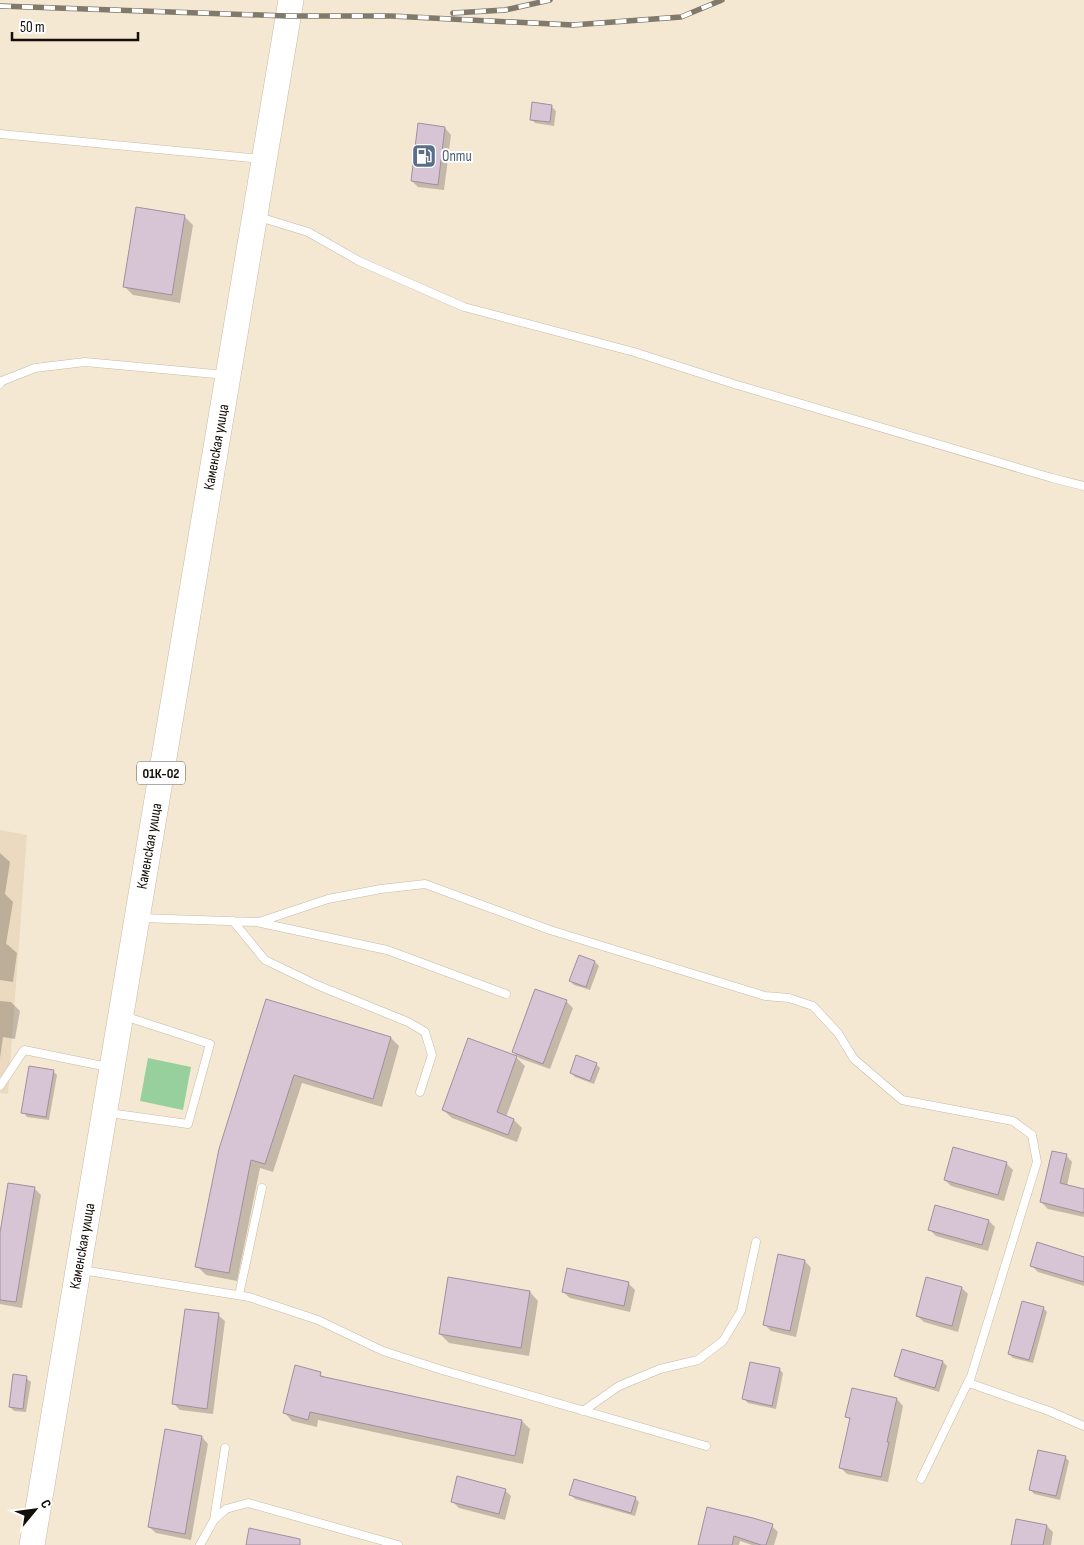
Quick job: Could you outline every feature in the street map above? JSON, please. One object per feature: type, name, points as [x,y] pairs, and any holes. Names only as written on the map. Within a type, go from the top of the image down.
[{"type":"main road","name":"Каменская улица","points":[[32,1545],[291,0]]},
{"type":"lane","points":[[0,134],[264,159]]},
{"type":"lane","points":[[254,216],[308,232],[359,261],[464,307],[634,352],[743,387],[1084,486]]},
{"type":"lane","points":[[0,384],[2,381],[35,368],[85,362],[228,375]]},
{"type":"lane","points":[[259,922],[328,899],[381,889],[425,884],[550,930],[765,996],[789,998],[813,1006],[838,1033],[854,1059],[902,1100],[1013,1121],[1032,1136],[1037,1162],[968,1383],[1049,1411],[1084,1426]]},
{"type":"lane","points":[[137,918],[259,922],[387,950],[506,994]]},
{"type":"lane","points":[[233,921],[265,960],[317,985],[408,1022],[425,1032],[432,1055],[420,1092]]},
{"type":"lane","points":[[104,1112],[188,1124],[210,1044],[120,1014]]},
{"type":"lane","points":[[0,1086],[24,1050],[112,1068]]},
{"type":"lane","points":[[239,1295],[262,1188]]},
{"type":"lane","points":[[583,1411],[619,1386],[660,1369],[698,1360],[723,1341],[741,1311],[756,1242]]},
{"type":"lane","points":[[78,1269],[249,1297],[318,1320],[383,1351],[706,1446]]},
{"type":"lane","points":[[921,1479],[970,1378]]},
{"type":"lane","points":[[214,1520],[225,1448]]},
{"type":"lane","points":[[200,1545],[214,1520],[226,1509],[248,1503],[398,1545]]},
{"type":"shaded area","points":[[0,830],[27,835],[8,1094],[0,1093]]},
{"type":"green space","points":[[148,1058],[191,1067],[183,1110],[140,1101]]},
{"type":"building","points":[[532,102],[552,105],[550,122],[530,120]]},
{"type":"building","points":[[418,123],[445,127],[438,185],[411,181]]},
{"type":"building","points":[[136,207],[185,215],[172,295],[123,287]]},
{"type":"building","points":[[579,955],[595,961],[586,987],[569,981]]},
{"type":"building","points":[[535,989],[567,1000],[543,1064],[512,1052]]},
{"type":"building","points":[[266,999],[391,1037],[373,1099],[294,1075],[265,1164],[251,1160],[229,1273],[195,1267],[219,1149]]},
{"type":"building","points":[[468,1038],[517,1056],[497,1112],[514,1119],[508,1135],[442,1110]]},
{"type":"building","points":[[576,1055],[597,1063],[590,1081],[570,1073]]},
{"type":"building","points":[[29,1066],[54,1070],[46,1117],[21,1113]]},
{"type":"building","points":[[953,1147],[1007,1162],[998,1195],[944,1180]]},
{"type":"building","points":[[1052,1151],[1067,1154],[1060,1183],[1084,1189],[1084,1213],[1040,1202]]},
{"type":"building","points":[[8,1183],[35,1187],[16,1302],[0,1300],[0,1233]]},
{"type":"building","points":[[935,1205],[989,1220],[982,1245],[928,1230]]},
{"type":"building","points":[[1037,1242],[1084,1257],[1084,1282],[1030,1266]]},
{"type":"building","points":[[778,1254],[805,1260],[790,1331],[763,1325]]},
{"type":"building","points":[[567,1268],[629,1282],[624,1306],[562,1292]]},
{"type":"building","points":[[448,1277],[530,1291],[521,1348],[439,1334]]},
{"type":"building","points":[[926,1277],[962,1287],[952,1326],[916,1316]]},
{"type":"building","points":[[1022,1301],[1044,1307],[1029,1360],[1008,1354]]},
{"type":"building","points":[[185,1309],[219,1313],[207,1409],[172,1404]]},
{"type":"building","points":[[902,1349],[943,1361],[935,1388],[894,1376]]},
{"type":"building","points":[[750,1362],[780,1368],[772,1406],[742,1399]]},
{"type":"building","points":[[295,1365],[321,1372],[320,1376],[522,1420],[515,1456],[310,1412],[308,1420],[283,1413]]},
{"type":"building","points":[[13,1374],[27,1376],[23,1409],[9,1407]]},
{"type":"building","points":[[852,1388],[897,1398],[881,1477],[839,1468],[850,1418],[845,1417]]},
{"type":"building","points":[[165,1429],[202,1436],[185,1534],[148,1527]]},
{"type":"building","points":[[1038,1450],[1066,1456],[1056,1496],[1029,1490]]},
{"type":"building","points":[[457,1476],[506,1489],[499,1514],[451,1502]]},
{"type":"building","points":[[574,1479],[636,1497],[631,1513],[569,1495]]},
{"type":"building","points":[[707,1507],[773,1524],[766,1545],[734,1536],[732,1545],[698,1545]]},
{"type":"building","points":[[1016,1519],[1047,1525],[1043,1545],[1011,1545]]},
{"type":"building","points":[[249,1528],[300,1539],[300,1545],[246,1545]]},
{"type":"railway","points":[[453,13],[505,10],[550,0]]},
{"type":"railway","points":[[0,6],[288,16],[391,16],[573,25],[681,17],[722,0]]},
{"type":"place","name":"Опти","points":[[424,156]]}]
